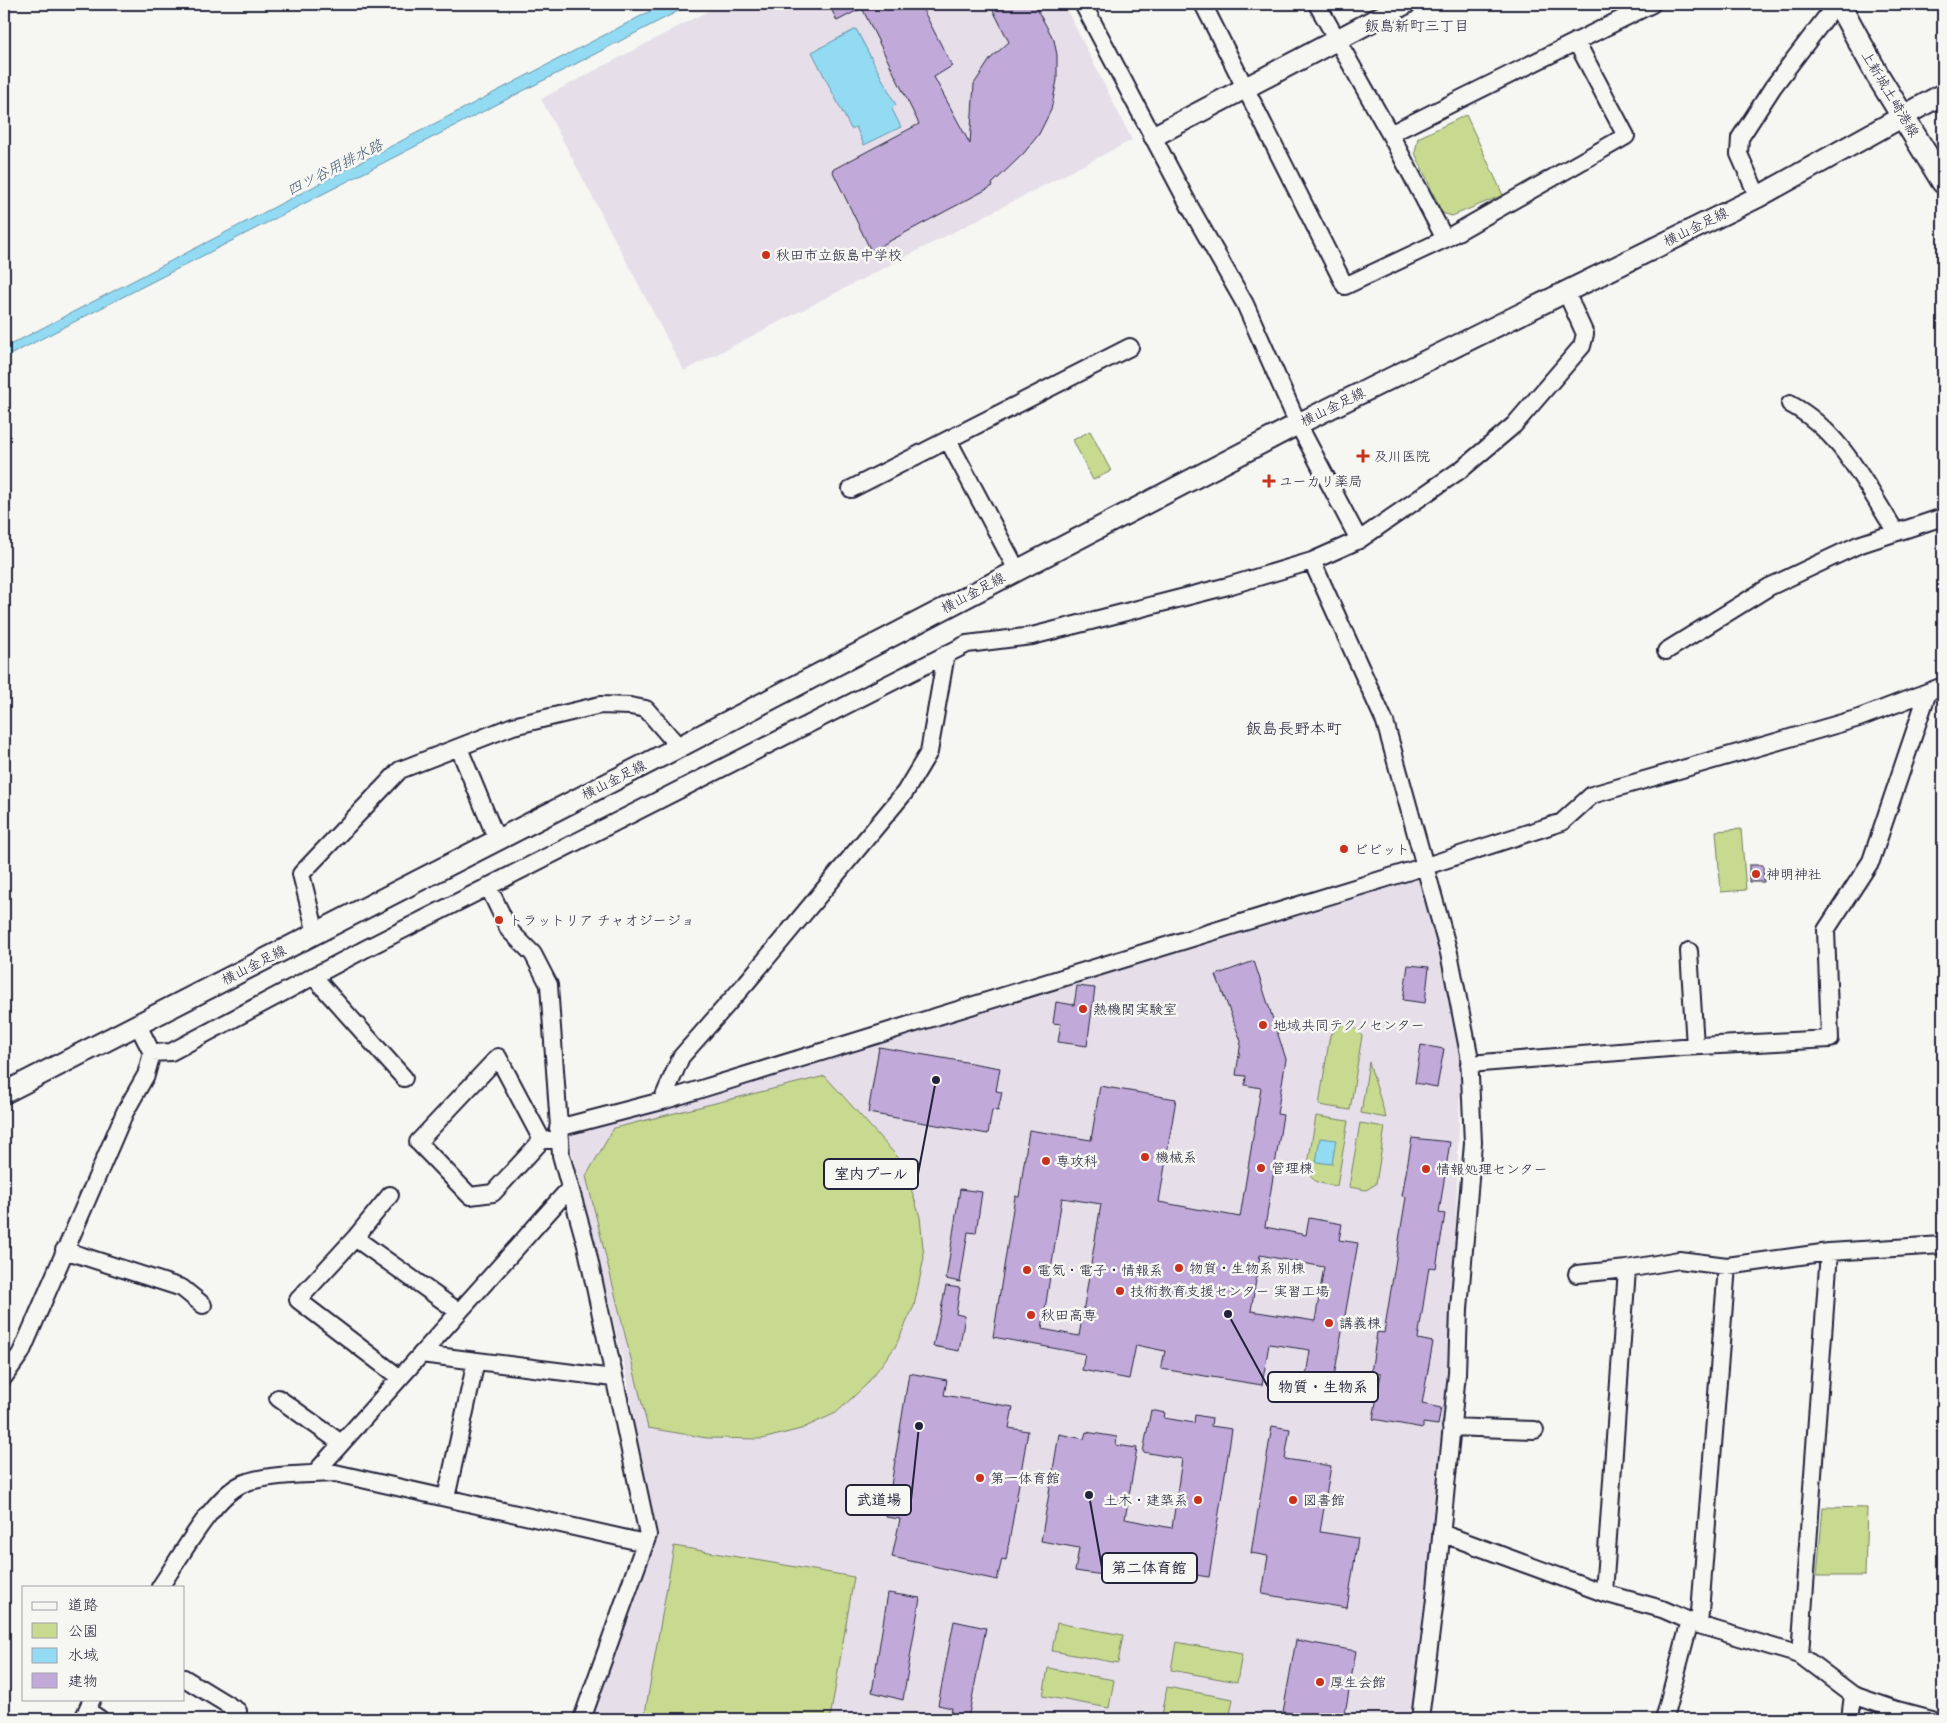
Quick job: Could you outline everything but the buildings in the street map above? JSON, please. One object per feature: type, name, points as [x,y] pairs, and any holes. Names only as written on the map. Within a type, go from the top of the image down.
[{"type":"main road","name":"上新城土崎港線","points":[[1837,4],[1878,76],[1943,182]]},
{"type":"street","points":[[1083,4],[1190,207],[1245,304],[1298,424],[1359,540]]},
{"type":"street","points":[[1203,4],[1345,286],[1445,239],[1626,136],[1576,41]]},
{"type":"street","points":[[1317,4],[1390,134],[1445,239]]},
{"type":"street","points":[[1154,136],[1405,4]]},
{"type":"street","points":[[1390,134],[1652,4]]},
{"type":"street","points":[[1758,197],[1739,154],[1740,138],[1773,87],[1837,4]]},
{"type":"street","name":"横山金足線","points":[[4,1093],[679,747],[1298,424],[1758,197],[1943,94]]},
{"type":"street","points":[[152,1053],[171,1052],[488,886],[966,644],[1032,636],[1228,586],[1312,562],[1359,540],[1463,468],[1514,424],[1582,346],[1585,334],[1566,292]]},
{"type":"street","points":[[851,489],[1130,347]]},
{"type":"street","points":[[1790,404],[1802,410],[1838,441],[1896,532]]},
{"type":"street","points":[[948,440],[1017,570]]},
{"type":"street","points":[[1666,651],[1769,587],[1858,545],[1943,517]]},
{"type":"street","points":[[1312,562],[1385,722],[1426,866],[1462,1011],[1469,1064],[1473,1143],[1452,1427],[1420,1719]]},
{"type":"street","points":[[662,1101],[681,1057],[747,982],[905,792],[929,752],[946,654]]},
{"type":"street","points":[[542,1140],[498,1057],[418,1142],[470,1196],[493,1194],[542,1140],[559,1134],[1426,866],[1562,822],[1592,795],[1859,718],[1936,689]]},
{"type":"street","points":[[1469,1064],[1695,1046],[1830,1040],[1826,930],[1871,861],[1936,689]]},
{"type":"street","points":[[316,933],[301,874],[400,770],[513,726],[600,705],[630,706],[646,709],[679,747]]},
{"type":"street","points":[[459,748],[497,840]]},
{"type":"street","points":[[488,886],[509,930],[533,954],[549,985],[555,1049],[559,1134],[569,1189],[586,1245],[648,1536],[582,1719]]},
{"type":"street","points":[[1688,951],[1695,1046]]},
{"type":"street","points":[[313,976],[404,1078]]},
{"type":"street","points":[[4,1377],[21,1353],[125,1112],[146,1075],[152,1053],[138,1025]]},
{"type":"street","points":[[314,1474],[569,1189]]},
{"type":"street","points":[[390,1195],[355,1238],[298,1300],[400,1378]]},
{"type":"street","points":[[355,1238],[459,1312]]},
{"type":"street","points":[[1577,1274],[1627,1269],[1678,1260],[1727,1266],[1829,1252],[1943,1245]]},
{"type":"street","points":[[64,1250],[182,1288],[203,1305]]},
{"type":"street","points":[[1800,1655],[1829,1252]]},
{"type":"street","points":[[1664,1719],[1694,1623],[1727,1266]]},
{"type":"street","points":[[1604,1593],[1627,1269]]},
{"type":"street","points":[[420,1354],[613,1378]]},
{"type":"street","points":[[446,1498],[476,1361]]},
{"type":"street","points":[[278,1398],[341,1443]]},
{"type":"street","points":[[1452,1427],[1535,1430]]},
{"type":"street","points":[[161,1586],[224,1495],[242,1484],[292,1474],[335,1473],[645,1543]]},
{"type":"street","points":[[1441,1534],[1604,1593],[1662,1609],[1694,1623],[1800,1655],[1853,1695],[1931,1719]]},
{"type":"street","points":[[185,1679],[238,1711]]},
{"type":"street","points":[[1850,1719],[1853,1695]]},
{"type":"shaded area","name":"秋田市立飯島中学校","points":[[721,4],[1064,4],[1132,140],[684,371],[541,99]]},
{"type":"shaded area","name":"秋田高専","points":[[1422,873],[1461,1061],[1455,1249],[1446,1394],[1427,1591],[1411,1719],[589,1719],[652,1536],[628,1381],[568,1135],[900,1038]]},
{"type":"green space","points":[[1466,115],[1503,195],[1452,216],[1442,213],[1415,153],[1418,138]]},
{"type":"green space","points":[[1090,431],[1111,471],[1093,480],[1073,440]]},
{"type":"green space","points":[[1741,829],[1746,890],[1721,892],[1716,831]]},
{"type":"green space","points":[[1343,1024],[1352,1024],[1362,1036],[1350,1110],[1319,1105],[1330,1035]]},
{"type":"green space","points":[[1369,1062],[1386,1118],[1361,1113]]},
{"type":"green space","points":[[825,1076],[903,1163],[920,1217],[924,1258],[914,1306],[895,1347],[866,1385],[836,1413],[801,1429],[762,1439],[707,1438],[648,1428],[586,1176],[614,1128]]},
{"type":"green space","points":[[1316,1116],[1348,1121],[1337,1186],[1315,1181],[1307,1170]]},
{"type":"green space","points":[[1360,1123],[1385,1127],[1376,1184],[1366,1190],[1349,1187]]},
{"type":"green space","points":[[1823,1507],[1867,1508],[1865,1576],[1817,1576]]},
{"type":"green space","points":[[674,1546],[854,1577],[830,1719],[644,1719]]},
{"type":"green space","points":[[1057,1623],[1123,1635],[1118,1663],[1052,1651]]},
{"type":"green space","points":[[1176,1642],[1242,1654],[1237,1682],[1171,1670]]},
{"type":"green space","points":[[1048,1668],[1114,1680],[1109,1708],[1043,1696]]},
{"type":"green space","points":[[1167,1687],[1233,1699],[1229,1719],[1182,1719],[1162,1716]]},
{"type":"water","name":"四ツ谷用排水路","points":[[664,4],[692,4],[4,358],[4,348]]},
{"type":"water","points":[[856,29],[896,105],[892,109],[901,127],[864,145],[856,127],[851,129],[812,52]]},
{"type":"water","points":[[1320,1138],[1336,1140],[1332,1164],[1316,1162]]},
{"type":"place","name":"秋田市立飯島中学校","points":[[766,255]]},
{"type":"place","name":"及川医院","points":[[1363,456]]},
{"type":"place","name":"ユーカリ薬局","points":[[1269,481]]},
{"type":"place","name":"ビビット","points":[[1344,849]]},
{"type":"place","name":"神明神社","points":[[1756,874]]},
{"type":"place","name":"トラットリア チャオジージョ","points":[[499,920]]},
{"type":"place","name":"熱機関実験室","points":[[1083,1009]]},
{"type":"place","name":"地域共同テクノセンター","points":[[1263,1025]]},
{"type":"place","name":"室内プール","points":[[936,1080]]},
{"type":"place","name":"機械系","points":[[1145,1157]]},
{"type":"place","name":"専攻科","points":[[1046,1161]]},
{"type":"place","name":"管理棟","points":[[1261,1168]]},
{"type":"place","name":"情報処理センター","points":[[1426,1169]]},
{"type":"place","name":"物質・生物系 別棟","points":[[1179,1268]]},
{"type":"place","name":"電気・電子・情報系","points":[[1027,1270]]},
{"type":"place","name":"技術教育支援センター 実習工場","points":[[1120,1291]]},
{"type":"place","name":"物質・生物系","points":[[1228,1314]]},
{"type":"place","name":"秋田高専","points":[[1031,1315]]},
{"type":"place","name":"講義棟","points":[[1329,1323]]},
{"type":"place","name":"武道場","points":[[919,1426]]},
{"type":"place","name":"第一体育館","points":[[980,1478]]},
{"type":"place","name":"第二体育館","points":[[1089,1495]]},
{"type":"place","name":"土木・建築系","points":[[1198,1500]]},
{"type":"place","name":"図書館","points":[[1293,1500]]},
{"type":"place","name":"厚生会館","points":[[1320,1682]]},
{"type":"district","name":"飯島新町三丁目","points":[[1417,26]]},
{"type":"district","name":"飯島長野本町","points":[[1294,729]]}]
